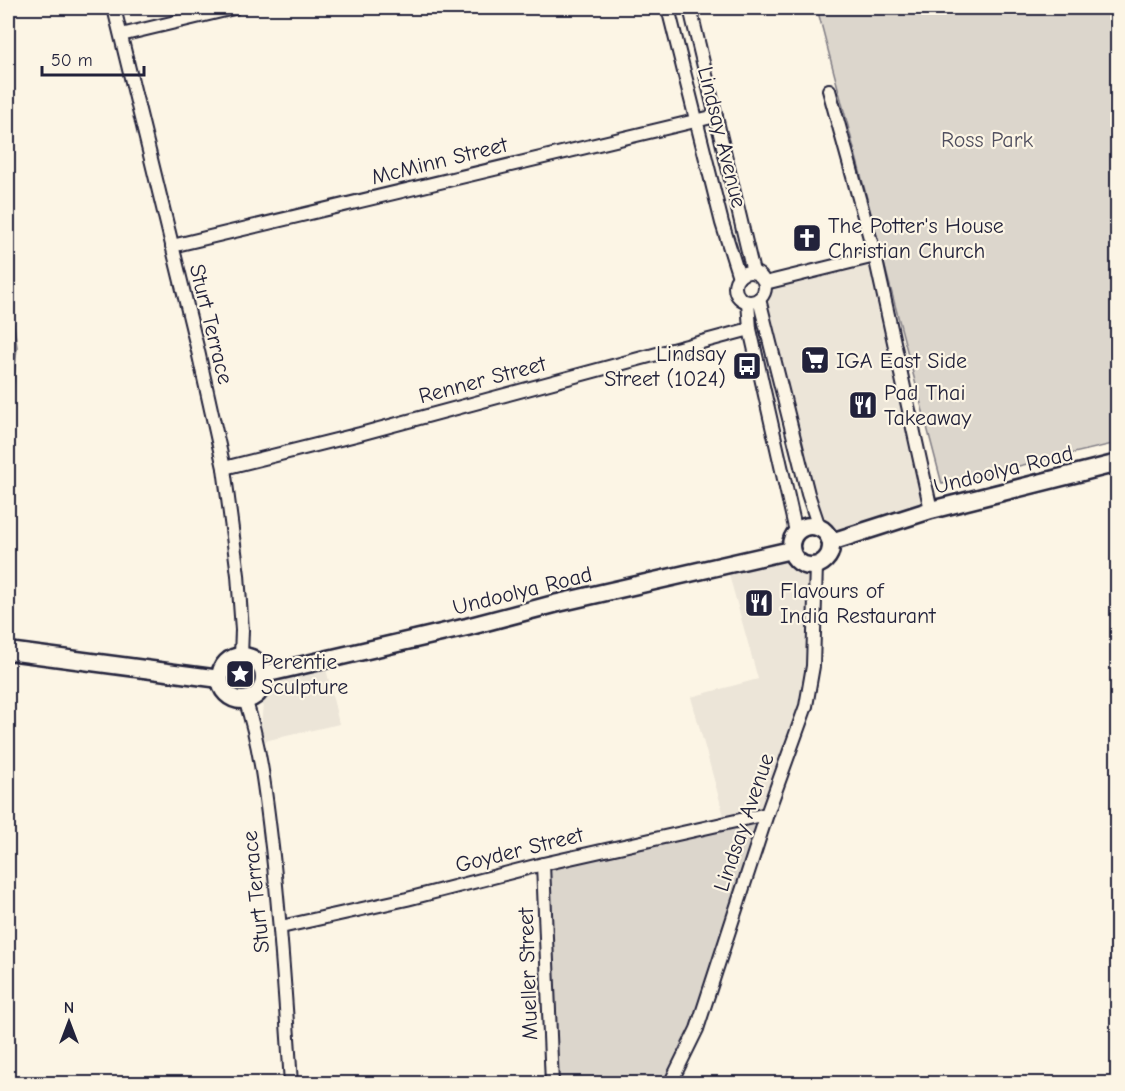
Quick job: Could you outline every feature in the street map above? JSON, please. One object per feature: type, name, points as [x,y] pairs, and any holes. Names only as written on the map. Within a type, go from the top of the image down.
[{"type":"main road","name":"Undoolya Road","points":[[831,542],[931,510],[1118,463]]},
{"type":"main road","points":[[807,526],[819,527],[829,536],[831,542],[829,554],[821,563],[809,566],[798,561],[791,550],[796,532],[807,526]]},
{"type":"main road","name":"Undoolya Road","points":[[264,674],[791,550]]},
{"type":"main road","points":[[8,651],[220,679]]},
{"type":"main road","points":[[241,656],[253,658],[264,674],[264,681],[258,693],[245,699],[238,699],[225,692],[220,679],[221,672],[228,661],[241,656]]},
{"type":"street","name":"Sturt Terrace","points":[[114,8],[198,351],[224,468],[238,575],[242,630],[241,656]]},
{"type":"street","points":[[121,35],[234,8]]},
{"type":"street","name":"Lindsay Avenue","points":[[668,8],[722,223],[739,277]]},
{"type":"street","name":"Lindsay Avenue","points":[[690,8],[753,272]]},
{"type":"street","points":[[829,90],[874,256],[931,510]]},
{"type":"street","name":"McMinn Street","points":[[172,246],[716,116]]},
{"type":"street","points":[[765,283],[874,256]]},
{"type":"street","points":[[753,272],[762,277],[765,283],[764,293],[753,300],[740,297],[735,290],[736,280],[739,277],[743,273],[753,272]]},
{"type":"street","points":[[753,300],[750,329],[796,532]]},
{"type":"street","points":[[753,300],[819,527]]},
{"type":"street","name":"Renner Street","points":[[224,468],[360,434],[750,329]]},
{"type":"street","name":"Lindsay Avenue","points":[[669,1083],[697,1029],[767,814],[806,706],[813,666],[816,565]]},
{"type":"street","name":"Sturt Terrace","points":[[245,699],[253,724],[267,805],[281,927],[291,1083]]},
{"type":"street","name":"Goyder Street","points":[[281,927],[398,901],[543,864],[767,814]]},
{"type":"street","name":"Mueller Street","points":[[543,864],[552,1083]]},
{"type":"shaded area","points":[[875,256],[931,510],[831,535],[819,521],[760,298],[765,290],[762,277]]},
{"type":"shaded area","points":[[798,554],[809,559],[815,558],[813,666],[767,814],[726,823],[691,697],[758,679],[726,564]]},
{"type":"shaded area","points":[[324,660],[339,724],[260,742],[264,689]]},
{"type":"green space","name":"Ross Park","points":[[817,8],[1117,8],[1117,443],[942,484]]},
{"type":"green space","points":[[767,814],[697,1029],[670,1083],[552,1083],[543,864]]},
{"type":"water","points":[[8,281],[17,347],[8,439]]},
{"type":"place","name":"The Potter's House Christian Church","points":[[807,238]]},
{"type":"place","name":"IGA East Side","points":[[815,360]]},
{"type":"place","name":"Lindsay Street (1024)","points":[[747,366]]},
{"type":"place","name":"Pad Thai Takeaway","points":[[863,405]]},
{"type":"place","name":"Flavours of India Restaurant","points":[[759,603]]},
{"type":"place","name":"Perentie Sculpture","points":[[240,674]]}]
